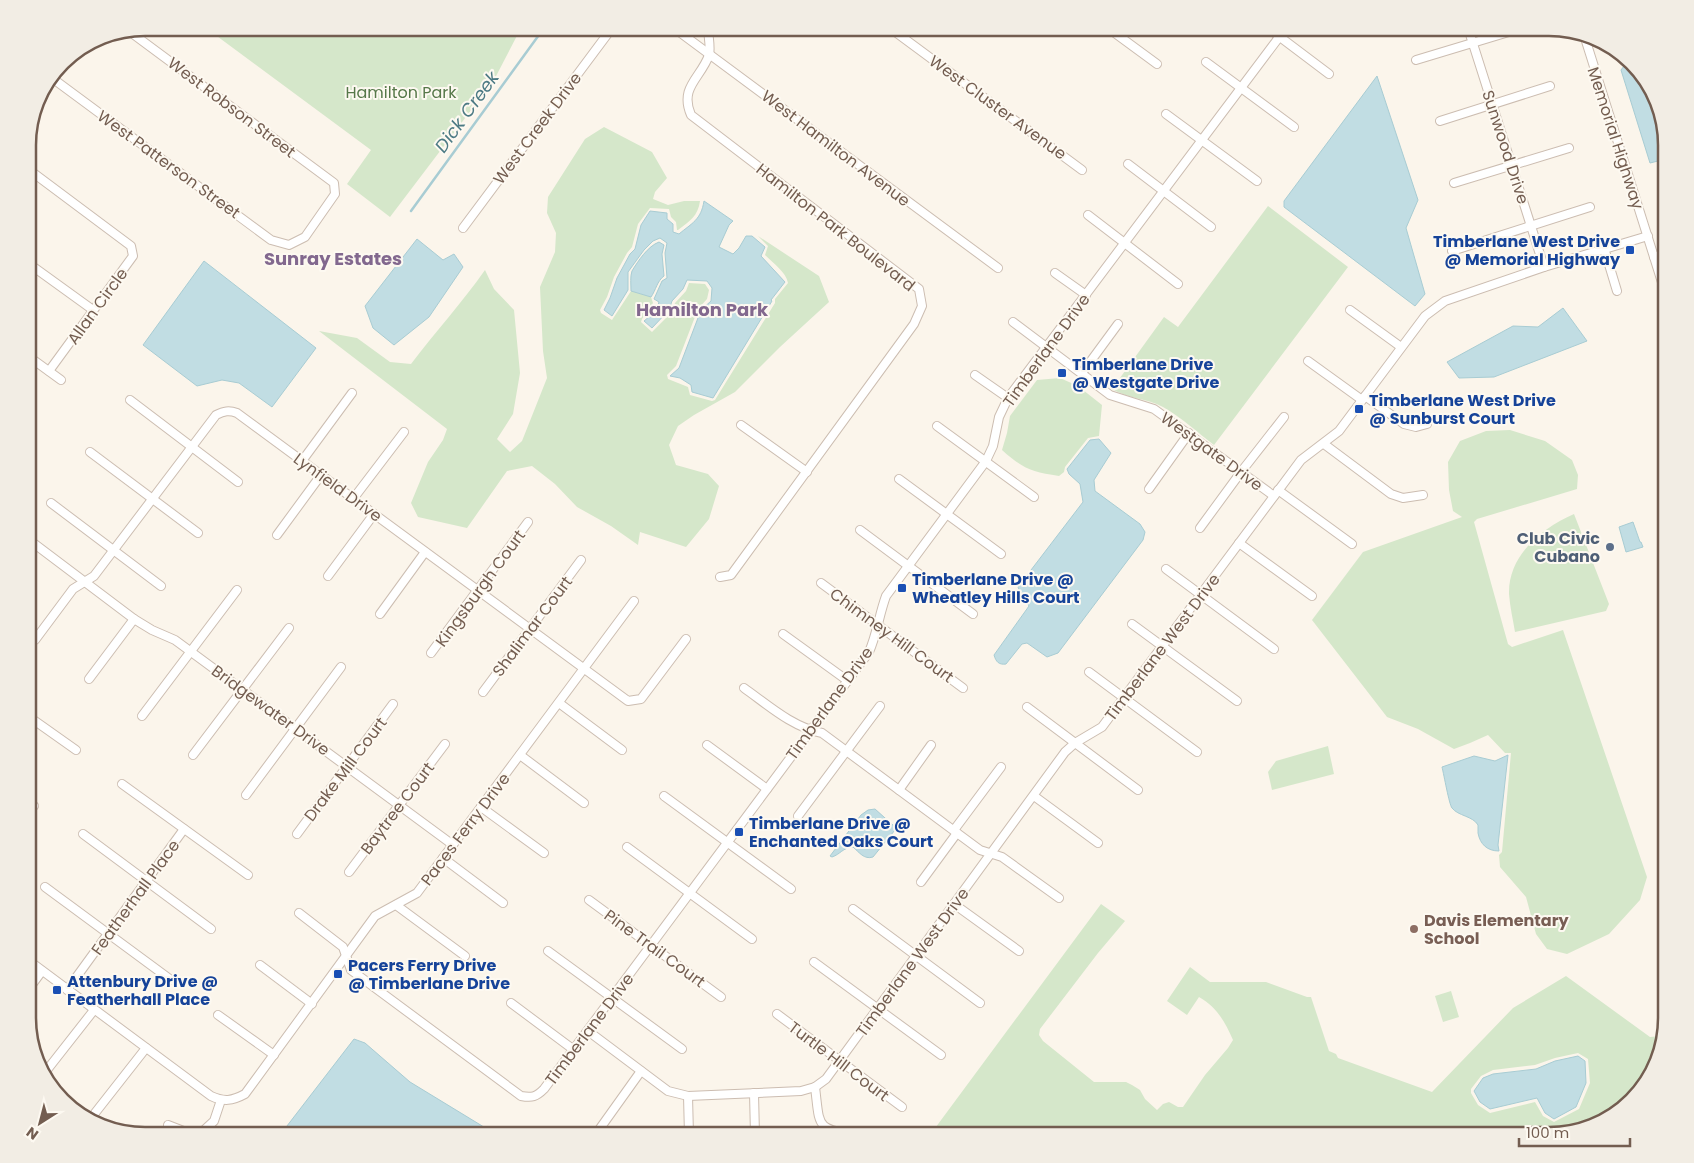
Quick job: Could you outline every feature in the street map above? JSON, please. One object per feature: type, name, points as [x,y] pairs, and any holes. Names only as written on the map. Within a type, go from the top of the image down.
[{"type":"street","name":"West Robson Street","points":[[136,36],[334,183],[335,194],[305,237],[289,245]]},
{"type":"street","name":"West Creek Drive","points":[[463,228],[606,36]]},
{"type":"street","name":"West Hamilton Avenue","points":[[685,36],[998,268]]},
{"type":"street","points":[[708,36],[709,54]]},
{"type":"street","name":"West Cluster Avenue","points":[[901,36],[1082,170]]},
{"type":"street","points":[[1119,36],[1157,64]]},
{"type":"street","points":[[1279,36],[1329,74]]},
{"type":"street","name":"Timberlane Drive","points":[[345,957],[351,970],[521,1096],[530,1098],[537,1096],[652,946],[869,652],[875,638],[886,596],[986,462],[999,417],[1008,398],[1279,36]]},
{"type":"street","name":"Sunwood Drive","points":[[1471,36],[1544,267]]},
{"type":"street","points":[[1416,60],[1494,36]]},
{"type":"street","name":"Memorial Highway","points":[[1586,43],[1658,270]]},
{"type":"street","name":"Hamilton Park Boulevard","points":[[709,54],[688,90],[687,105],[691,115],[919,289],[922,306],[914,324],[732,574],[720,577]]},
{"type":"street","points":[[1206,62],[1294,128]]},
{"type":"street","name":"West Patterson Street","points":[[57,82],[271,240],[289,245]]},
{"type":"street","points":[[1440,121],[1550,86]]},
{"type":"street","points":[[1166,114],[1257,181]]},
{"type":"street","points":[[1454,184],[1570,148]]},
{"type":"street","points":[[1128,164],[1211,227]]},
{"type":"street","name":"Allan Circle","points":[[36,175],[131,246],[133,256],[49,371]]},
{"type":"street","points":[[1452,251],[1590,207]]},
{"type":"street","points":[[1088,215],[1178,284]]},
{"type":"street","name":"Timberlane West Drive","points":[[815,1087],[826,1079],[1065,752],[1075,743],[1102,727],[1276,493],[1302,460],[1339,431],[1424,316],[1445,301],[1544,267],[1648,236]]},
{"type":"street","points":[[1604,248],[1617,291]]},
{"type":"street","points":[[1654,257],[1658,256]]},
{"type":"street","points":[[36,269],[93,310]]},
{"type":"street","points":[[1055,273],[1086,295]]},
{"type":"street","points":[[1350,310],[1401,347]]},
{"type":"street","name":"Westgate Drive","points":[[1013,322],[1110,395],[1154,409],[1241,472],[1352,544]]},
{"type":"street","points":[[1082,374],[1118,324]]},
{"type":"street","points":[[1308,361],[1404,424],[1416,427],[1427,424]]},
{"type":"street","points":[[36,362],[61,380]]},
{"type":"street","points":[[975,375],[1008,398]]},
{"type":"street","points":[[302,461],[352,393]]},
{"type":"street","points":[[130,400],[238,482]]},
{"type":"street","name":"Lynfield Drive","points":[[36,639],[73,590],[94,576],[216,415],[223,411],[230,411],[237,413],[628,701],[641,700],[686,639]]},
{"type":"street","points":[[1200,528],[1284,417]]},
{"type":"street","points":[[741,425],[807,472]]},
{"type":"street","points":[[937,426],[1034,497]]},
{"type":"street","points":[[353,499],[404,432]]},
{"type":"street","points":[[1149,489],[1189,433]]},
{"type":"street","points":[[1324,444],[1392,494],[1403,498],[1423,495]]},
{"type":"street","points":[[90,452],[198,533]]},
{"type":"street","points":[[277,535],[321,475]]},
{"type":"street","points":[[898,479],[1001,554]]},
{"type":"street","points":[[51,503],[161,586]]},
{"type":"street","points":[[328,576],[374,514]]},
{"type":"street","name":"Kingsburgh Court","points":[[431,653],[528,522]]},
{"type":"street","points":[[860,530],[972,614]]},
{"type":"street","points":[[1239,543],[1312,596]]},
{"type":"street","name":"Bridgewater Drive","points":[[36,545],[134,619],[152,630],[175,640],[453,844]]},
{"type":"street","points":[[380,614],[425,552]]},
{"type":"street","name":"Shalimar Court","points":[[484,692],[581,560]]},
{"type":"street","points":[[1166,568],[1274,649]]},
{"type":"street","name":"Chimney Hill Court","points":[[821,583],[963,688]]},
{"type":"street","points":[[142,716],[237,590]]},
{"type":"street","name":"Paces Ferry Drive","points":[[221,1100],[233,1100],[245,1094],[375,916],[417,893],[634,602]]},
{"type":"street","points":[[89,679],[134,619]]},
{"type":"street","points":[[1132,624],[1237,701]]},
{"type":"street","points":[[193,755],[289,628]]},
{"type":"street","points":[[783,634],[848,681]]},
{"type":"street","points":[[246,795],[341,666]]},
{"type":"street","points":[[1089,672],[1197,752]]},
{"type":"street","points":[[744,688],[795,724],[811,731],[822,733],[980,850],[1002,857],[1059,898]]},
{"type":"street","points":[[559,703],[622,750]]},
{"type":"street","name":"Drake Mill Court","points":[[297,834],[393,704]]},
{"type":"street","points":[[798,816],[880,706]]},
{"type":"street","points":[[1026,707],[1138,790]]},
{"type":"street","points":[[36,722],[76,750]]},
{"type":"street","name":"Baytree Court","points":[[349,872],[445,744]]},
{"type":"street","points":[[707,745],[767,789]]},
{"type":"street","points":[[898,790],[931,745]]},
{"type":"street","points":[[520,755],[584,803]]},
{"type":"street","points":[[921,882],[1001,767]]},
{"type":"street","points":[[122,784],[248,875]]},
{"type":"street","points":[[664,796],[791,889]]},
{"type":"street","points":[[1034,796],[1098,843]]},
{"type":"street","points":[[481,808],[544,853]]},
{"type":"street","name":"Featherhall Place","points":[[67,990],[184,830]]},
{"type":"street","points":[[83,834],[211,929]]},
{"type":"street","points":[[627,847],[752,940]]},
{"type":"street","points":[[443,858],[503,903]]},
{"type":"street","points":[[45,888],[171,980]]},
{"type":"street","name":"Pine Trail Court","points":[[589,900],[721,997]]},
{"type":"street","points":[[396,904],[465,956]]},
{"type":"street","points":[[954,904],[1019,952]]},
{"type":"street","points":[[853,909],[980,1003]]},
{"type":"street","points":[[299,913],[343,947],[345,957]]},
{"type":"street","points":[[548,951],[682,1049]]},
{"type":"street","points":[[814,962],[941,1055]]},
{"type":"street","points":[[260,965],[312,1004]]},
{"type":"street","points":[[36,966],[211,1096],[221,1100],[214,1121],[207,1127]]},
{"type":"street","points":[[36,979],[42,971]]},
{"type":"street","points":[[511,1003],[574,1050]]},
{"type":"street","points":[[49,1069],[94,1010]]},
{"type":"street","name":"Turtle Hill Court","points":[[777,1014],[902,1107]]},
{"type":"street","points":[[218,1015],[274,1055]]},
{"type":"street","points":[[588,1031],[668,1091],[688,1096],[801,1091],[815,1087],[819,1118],[823,1127]]},
{"type":"street","points":[[95,1113],[146,1048]]},
{"type":"street","points":[[601,1127],[642,1072]]},
{"type":"street","points":[[754,1093],[755,1127]]},
{"type":"street","points":[[688,1096],[689,1127]]},
{"type":"street","points":[[168,1125],[173,1127]]},
{"type":"green space","name":"Hamilton Park","points":[[217,36],[517,36],[494,80],[390,217],[347,184],[371,150]]},
{"type":"green space","points":[[604,127],[652,152],[667,178],[655,192],[653,199],[668,205],[684,201],[700,201],[690,221],[678,230],[669,209],[650,208],[638,224],[632,247],[614,277],[600,310],[601,313],[612,320],[631,291],[651,297],[653,303],[641,322],[652,332],[672,312],[675,303],[686,291],[689,283],[705,284],[709,290],[707,299],[698,309],[676,366],[667,375],[668,379],[688,387],[690,395],[712,401],[715,400],[775,303],[775,299],[788,283],[782,271],[765,255],[768,246],[758,236],[819,276],[829,302],[735,392],[678,426],[669,445],[676,465],[708,474],[719,486],[709,519],[686,547],[640,532],[638,545],[611,526],[577,507],[555,484],[532,466],[507,471],[467,528],[418,517],[411,503],[428,462],[443,440],[447,429],[319,331],[357,338],[390,362],[411,364],[485,270],[494,289],[514,310],[520,373],[513,414],[497,439],[510,452],[522,441],[547,378],[543,351],[540,287],[555,252],[556,233],[547,213],[548,197],[585,139]]},
{"type":"green space","points":[[1268,206],[1348,267],[1214,445],[1183,420],[1163,407],[1112,389],[1164,317],[1178,327]]},
{"type":"green space","points":[[1060,378],[1078,386],[1102,405],[1099,436],[1088,438],[1065,467],[1064,472],[1059,476],[1028,469],[1002,450],[1010,416],[1037,380]]},
{"type":"green space","points":[[1510,430],[1545,441],[1572,460],[1578,475],[1577,489],[1477,519],[1474,522],[1508,644],[1512,647],[1563,630],[1647,877],[1640,900],[1609,934],[1567,954],[1547,949],[1536,934],[1526,897],[1500,867],[1499,855],[1502,852],[1511,753],[1505,753],[1488,735],[1454,749],[1418,729],[1387,717],[1312,620],[1363,552],[1462,517],[1453,511],[1449,490],[1448,462],[1460,441],[1486,431]]},
{"type":"green space","points":[[1574,514],[1609,604],[1606,611],[1515,632],[1509,594],[1510,580],[1514,567],[1521,555],[1539,535]]},
{"type":"green space","points":[[1328,746],[1334,774],[1272,790],[1268,772],[1276,761]]},
{"type":"green space","points":[[1101,904],[1125,921],[1040,1029],[1039,1035],[1043,1041],[1094,1082],[1126,1082],[1140,1090],[1145,1099],[1157,1110],[1163,1104],[1169,1102],[1178,1107],[1183,1107],[1205,1075],[1233,1040],[1220,1016],[1211,1005],[1199,997],[1187,1015],[1167,1001],[1190,967],[1210,982],[1266,982],[1311,997],[1329,1051],[1336,1054],[1338,1058],[1432,1092],[1513,1008],[1566,976],[1650,1037],[1656,1036],[1652,1053],[1647,1066],[1631,1090],[1621,1100],[1597,1116],[1563,1126],[936,1127]],"holes":[[[1578,1053],[1588,1059],[1590,1083],[1579,1109],[1554,1122],[1543,1116],[1535,1102],[1490,1113],[1478,1105],[1471,1093],[1471,1089],[1481,1076],[1493,1070],[1535,1065]]]},
{"type":"green space","points":[[1451,991],[1459,1017],[1443,1022],[1435,996]]},
{"type":"water","points":[[1624,66],[1631,73],[1649,104],[1657,131],[1658,161],[1650,163],[1621,70]]},
{"type":"water","points":[[1377,76],[1418,200],[1406,228],[1425,294],[1415,306],[1284,207],[1284,201]]},
{"type":"water","points":[[704,201],[733,221],[729,225],[719,247],[733,254],[746,236],[752,236],[765,247],[761,256],[785,282],[771,300],[713,398],[692,392],[691,385],[680,378],[670,376],[679,368],[701,310],[711,301],[712,288],[707,281],[687,280],[683,289],[672,301],[669,310],[652,328],[644,321],[656,311],[659,302],[654,299],[662,281],[667,278],[665,253],[667,243],[660,238],[653,241],[644,250],[628,272],[628,290],[612,316],[604,310],[617,278],[630,254],[635,249],[641,225],[650,211],[667,213],[667,219],[673,224],[673,232],[679,234],[698,217]]},
{"type":"water","points":[[417,239],[443,260],[454,254],[463,267],[429,317],[394,345],[373,328],[365,306]]},
{"type":"water","points":[[659,242],[664,245],[662,254],[664,276],[651,297],[631,291],[632,271],[647,250]]},
{"type":"water","points":[[204,261],[316,348],[272,407],[239,383],[222,380],[197,386],[143,345]]},
{"type":"water","points":[[1563,308],[1587,341],[1494,377],[1459,378],[1447,362],[1513,326],[1538,327]]},
{"type":"water","points":[[1099,439],[1111,453],[1094,480],[1095,491],[1140,524],[1145,532],[1143,540],[1058,653],[1047,657],[1027,643],[1022,644],[1006,664],[1000,663],[994,655],[1029,606],[1018,587],[1083,502],[1080,484],[1069,474],[1067,469],[1090,440]]},
{"type":"water","points":[[1633,522],[1643,547],[1626,552],[1619,527]]},
{"type":"water","points":[[1508,755],[1498,845],[1499,851],[1495,851],[1482,844],[1476,822],[1452,808],[1442,767],[1474,756],[1495,761]]},
{"type":"water","points":[[875,809],[894,826],[895,830],[873,857],[864,856],[853,847],[832,857],[830,856],[861,815],[868,810]]},
{"type":"water","points":[[354,1039],[365,1043],[410,1082],[484,1127],[286,1127]]},
{"type":"water","points":[[1578,1056],[1585,1061],[1586,1083],[1576,1107],[1554,1119],[1545,1113],[1537,1098],[1490,1109],[1480,1102],[1474,1091],[1483,1078],[1493,1074],[1536,1069],[1555,1061]]},
{"type":"waterway","name":"Dick Creek","points":[[411,211],[538,36]]},
{"type":"place","name":"Timberlane West Drive @ Memorial Highway","points":[[1630,250]]},
{"type":"place","name":"Timberlane Drive @ Westgate Drive","points":[[1062,373]]},
{"type":"place","name":"Timberlane West Drive @ Sunburst Court","points":[[1359,409]]},
{"type":"place","name":"Club Civic Cubano","points":[[1610,547]]},
{"type":"place","name":"Timberlane Drive @ Wheatley Hills Court","points":[[902,588]]},
{"type":"place","name":"Timberlane Drive @ Enchanted Oaks Court","points":[[739,832]]},
{"type":"place","name":"Davis Elementary School","points":[[1414,929]]},
{"type":"place","name":"Pacers Ferry Drive @ Timberlane Drive","points":[[338,974]]},
{"type":"place","name":"Attenbury Drive @ Featherhall Place","points":[[57,990]]},
{"type":"district","name":"Sunray Estates","points":[[333,259]]},
{"type":"district","name":"Hamilton Park","points":[[702,310]]}]
